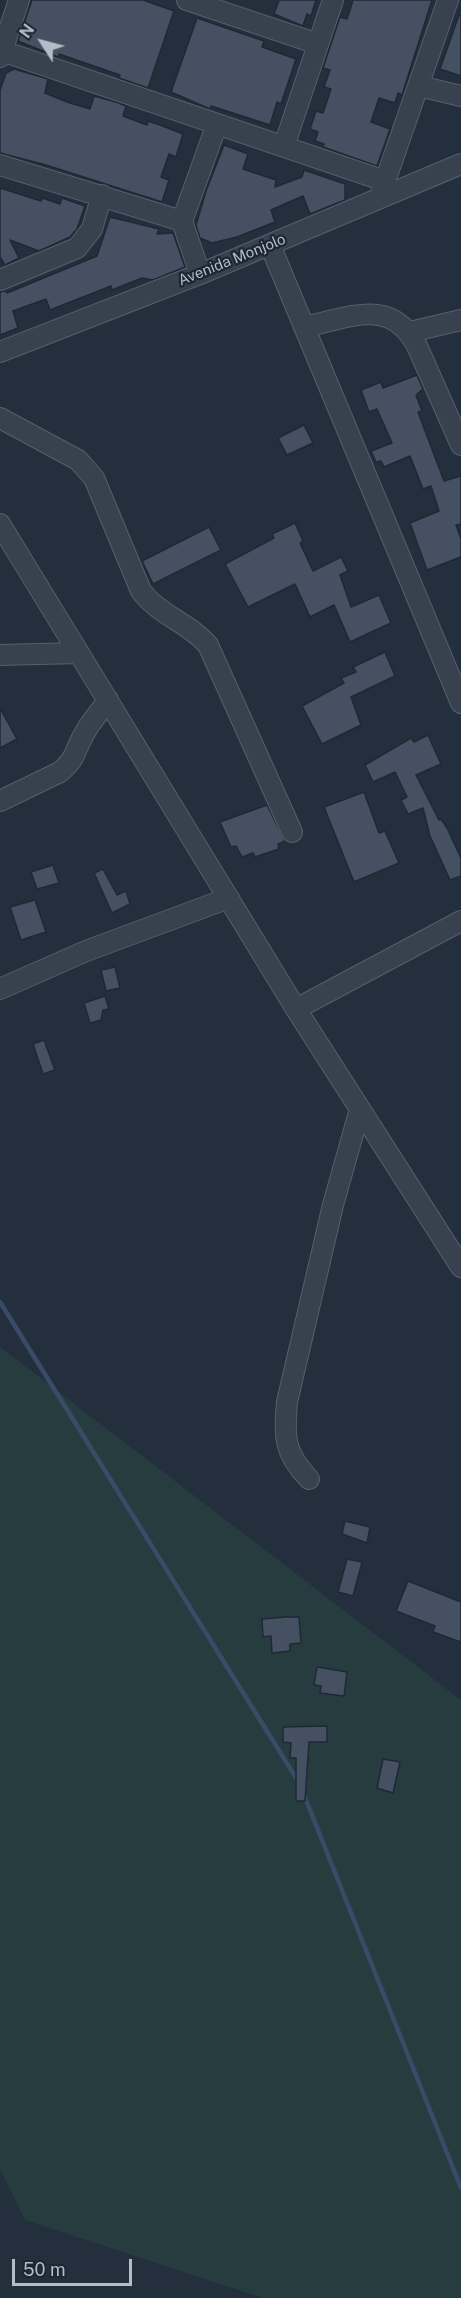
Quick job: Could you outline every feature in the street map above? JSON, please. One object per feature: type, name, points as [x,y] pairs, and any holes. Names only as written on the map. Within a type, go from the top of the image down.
[{"type":"street","points":[[19,0],[1,54],[284,146],[382,190],[448,0]]},
{"type":"street","points":[[188,0],[318,44]]},
{"type":"street","points":[[284,146],[333,0]]},
{"type":"street","points":[[419,86],[461,96]]},
{"type":"street","points":[[200,274],[182,221],[217,124]]},
{"type":"street","name":"Avenida Monjolo","points":[[0,352],[270,245],[382,190],[461,164]]},
{"type":"street","points":[[0,165],[182,221]]},
{"type":"street","points":[[0,280],[77,248],[92,229],[102,195]]},
{"type":"street","points":[[270,245],[461,703]]},
{"type":"street","points":[[304,327],[375,314],[390,316],[410,332],[461,445]]},
{"type":"street","points":[[410,332],[461,320]]},
{"type":"street","points":[[0,418],[78,460],[94,478],[141,591],[153,606],[201,637],[208,645],[292,832]]},
{"type":"street","points":[[0,524],[296,1009],[461,1267]]},
{"type":"street","points":[[0,655],[79,653]]},
{"type":"street","points":[[0,801],[60,772],[69,765],[76,756],[84,734],[108,700]]},
{"type":"street","points":[[0,989],[86,951],[228,898]]},
{"type":"street","points":[[296,1009],[461,921]]},
{"type":"street","points":[[309,1479],[295,1465],[288,1452],[285,1430],[287,1402],[333,1205],[360,1109]]},
{"type":"green space","points":[[0,1347],[461,1700],[461,2298],[263,2298],[25,2220],[0,2169]]},
{"type":"building","points":[[32,0],[143,0],[174,11],[148,88],[119,78],[120,75],[59,54],[58,57],[18,41]]},
{"type":"building","points":[[279,0],[316,0],[311,16],[307,14],[303,26],[274,14]]},
{"type":"building","points":[[353,0],[432,0],[402,95],[398,93],[395,103],[379,98],[371,122],[390,129],[377,166],[323,147],[324,144],[315,141],[318,132],[310,129],[316,111],[323,113],[331,89],[324,87],[330,70],[323,68],[340,17],[347,19]]},
{"type":"building","points":[[459,15],[461,15],[461,76],[440,69]]},
{"type":"building","points":[[197,18],[264,41],[262,47],[296,59],[281,104],[277,102],[270,125],[211,106],[210,109],[171,92]]},
{"type":"building","points":[[14,69],[48,79],[45,93],[67,102],[90,109],[94,96],[116,102],[126,106],[123,116],[147,125],[148,121],[183,134],[176,157],[169,154],[161,177],[169,180],[162,202],[46,165],[0,153],[0,90],[6,73]]},
{"type":"building","points":[[224,145],[248,154],[243,169],[276,180],[275,187],[302,177],[304,170],[345,184],[345,200],[310,214],[303,196],[271,210],[275,222],[237,237],[212,243],[200,238],[196,225]]},
{"type":"building","points":[[0,188],[41,201],[42,198],[60,204],[62,198],[85,206],[77,229],[70,237],[39,251],[10,240],[19,258],[5,265],[0,257]]},
{"type":"building","points":[[110,217],[159,229],[157,234],[173,233],[185,267],[153,280],[142,278],[112,290],[111,286],[50,310],[46,299],[13,311],[18,328],[0,335],[0,292],[6,291],[7,293],[97,256]]},
{"type":"building","points":[[417,375],[423,389],[416,395],[422,411],[418,412],[444,481],[461,476],[461,524],[456,525],[461,539],[461,557],[427,570],[410,523],[439,511],[431,486],[423,489],[410,456],[384,467],[381,461],[376,462],[371,451],[392,443],[377,409],[369,412],[361,390],[381,382],[383,388]]},
{"type":"building","points":[[304,425],[313,443],[287,455],[278,438]]},
{"type":"building","points":[[295,523],[303,541],[300,543],[313,571],[341,557],[348,571],[340,575],[351,607],[379,595],[391,623],[350,642],[334,605],[310,617],[295,584],[248,607],[225,564],[274,538],[272,534]]},
{"type":"building","points":[[209,527],[221,550],[153,584],[142,561]]},
{"type":"building","points":[[385,652],[395,676],[351,697],[361,725],[322,744],[302,706],[344,683],[341,678],[356,672],[353,667]]},
{"type":"building","points":[[0,708],[17,739],[0,748]]},
{"type":"building","points":[[428,735],[441,764],[416,775],[439,820],[441,819],[447,828],[461,858],[461,876],[450,880],[430,836],[423,808],[408,814],[401,800],[407,797],[395,772],[373,782],[365,765],[411,738],[414,742]]},
{"type":"building","points":[[364,792],[379,833],[385,831],[399,863],[354,882],[324,807]]},
{"type":"building","points":[[267,805],[285,841],[278,844],[279,849],[255,857],[253,853],[242,857],[236,846],[231,847],[220,822]]},
{"type":"building","points":[[53,865],[59,883],[37,889],[31,872]]},
{"type":"building","points":[[103,869],[117,895],[126,891],[130,904],[112,913],[94,873]]},
{"type":"building","points":[[35,900],[46,932],[21,940],[10,907]]},
{"type":"building","points":[[115,967],[120,988],[106,991],[101,970]]},
{"type":"building","points":[[105,996],[109,1009],[103,1010],[101,1020],[90,1023],[84,1003]]},
{"type":"building","points":[[44,1040],[55,1070],[43,1074],[33,1044]]},
{"type":"building","points":[[345,1521],[370,1527],[367,1543],[342,1534]]},
{"type":"building","points":[[347,1559],[362,1562],[353,1596],[338,1592]]},
{"type":"building","points":[[408,1581],[461,1602],[461,1642],[433,1632],[435,1626],[396,1611]]},
{"type":"building","points":[[299,1617],[301,1643],[290,1644],[290,1651],[272,1653],[271,1636],[263,1637],[262,1619]]},
{"type":"building","points":[[317,1667],[347,1672],[344,1696],[320,1693],[321,1686],[314,1685]]},
{"type":"building","points":[[327,1726],[327,1742],[309,1742],[305,1801],[296,1801],[296,1758],[290,1758],[291,1743],[283,1742],[283,1727]]},
{"type":"building","points":[[383,1759],[400,1762],[393,1793],[377,1788]]},
{"type":"waterway","points":[[0,1302],[298,1781]]},
{"type":"waterway","points":[[304,1795],[461,2188]]}]
